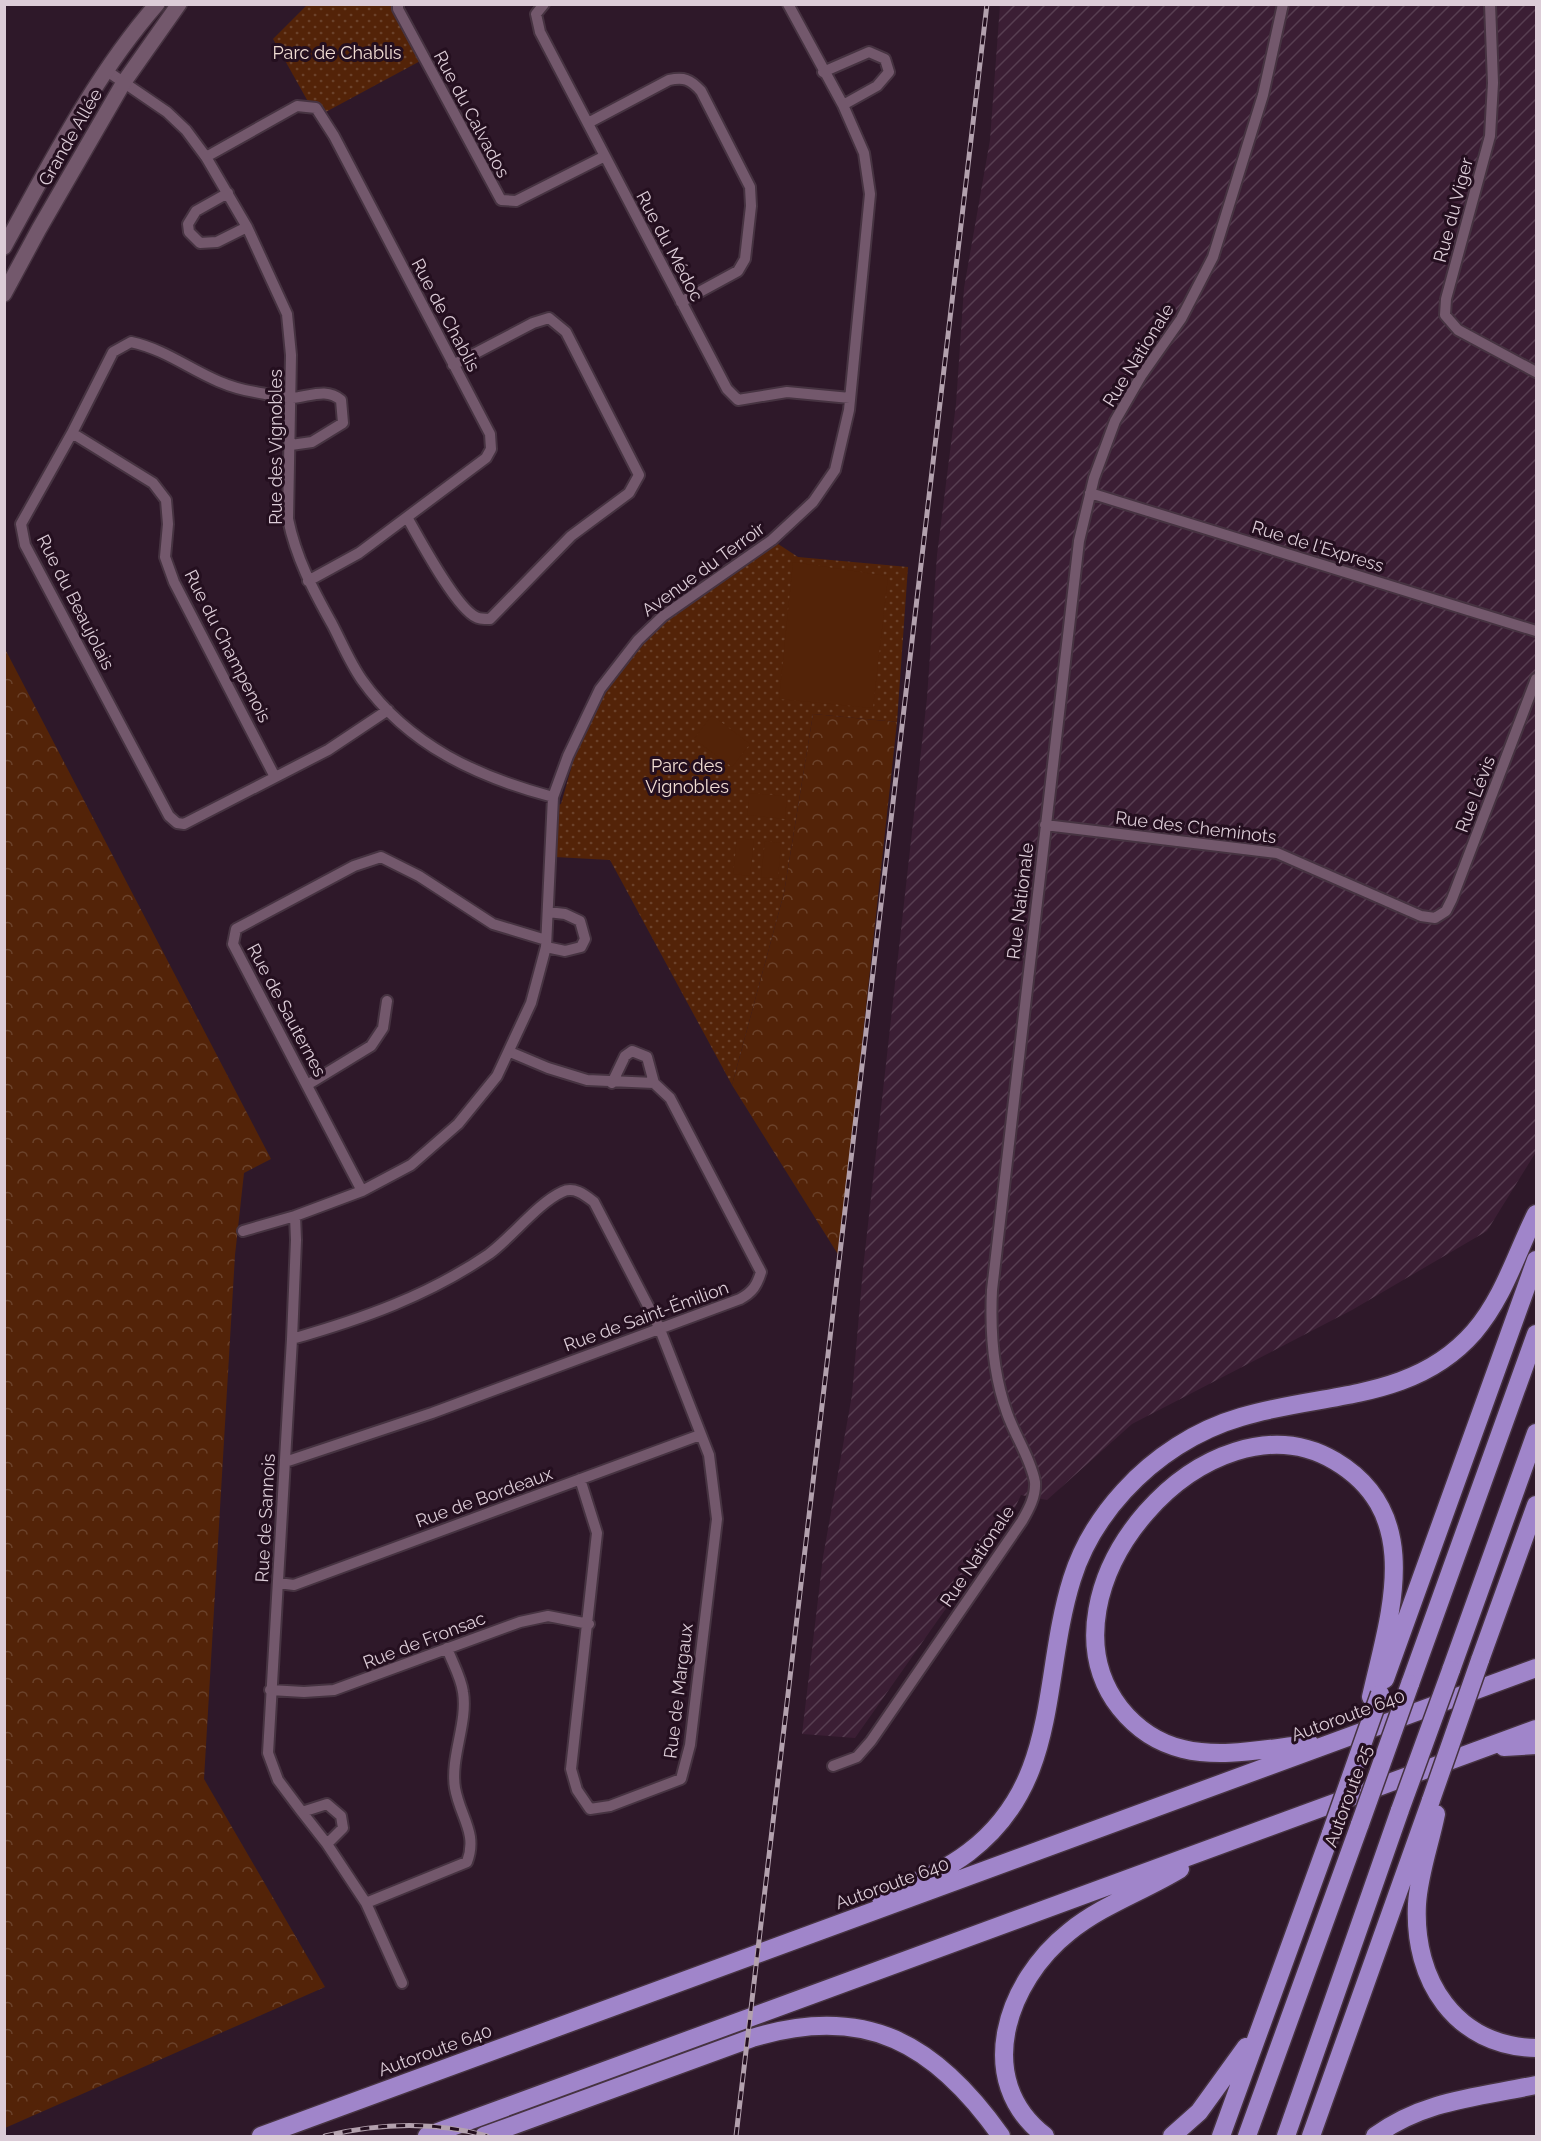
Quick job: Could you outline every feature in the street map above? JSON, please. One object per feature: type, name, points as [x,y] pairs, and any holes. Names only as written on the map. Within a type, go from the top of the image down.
[{"type":"highway","points":[[776,1947],[950,1865],[984,1839],[1013,1807],[1030,1776],[1040,1744],[1061,1623],[1076,1568],[1106,1513],[1135,1479],[1179,1445],[1219,1424],[1253,1413],[1377,1390],[1409,1379],[1435,1365],[1467,1339],[1487,1315],[1506,1282],[1536,1214]]},
{"type":"highway","points":[[1375,1695],[1536,1260]]},
{"type":"highway","name":"Autoroute 25","points":[[1247,2136],[1536,1334]]},
{"type":"highway","points":[[1286,2136],[1400,1810],[1536,1433]]},
{"type":"highway","points":[[1221,2136],[1364,1737],[1375,1695],[1393,1600],[1393,1550],[1385,1521],[1372,1495],[1341,1465],[1319,1453],[1296,1446],[1274,1444],[1248,1448],[1222,1457],[1186,1478],[1163,1496],[1140,1521],[1107,1574],[1095,1621],[1094,1647],[1100,1672],[1110,1693],[1124,1713],[1152,1737],[1173,1746],[1199,1752],[1227,1753],[1335,1741]]},
{"type":"highway","points":[[1311,2136],[1435,1798],[1447,1755],[1536,1505]]},
{"type":"highway","name":"Autoroute 640","points":[[261,2136],[1536,1668]]},
{"type":"highway","points":[[428,2136],[1536,1729]]},
{"type":"highway","points":[[1484,1748],[1536,1745]]},
{"type":"highway","points":[[1435,1798],[1417,1904],[1418,1940],[1425,1970],[1441,2001],[1464,2024],[1491,2040],[1513,2046],[1536,2048]]},
{"type":"highway","points":[[1045,2136],[1030,2124],[1020,2109],[1011,2091],[1004,2063],[1008,2020],[1026,1981],[1045,1954],[1076,1926],[1146,1890],[1217,1847]]},
{"type":"highway","points":[[484,2136],[752,2038],[793,2027],[826,2025],[875,2032],[919,2052],[964,2088],[1001,2136]]},
{"type":"highway","points":[[1172,2136],[1207,2102],[1259,2028]]},
{"type":"highway","points":[[1375,2136],[1401,2120],[1432,2106],[1536,2085]]},
{"type":"street","name":"Grande Allée","points":[[4,247],[66,136],[107,71],[157,4]]},
{"type":"street","name":"Grande Allée","points":[[4,294],[124,82],[179,4]]},
{"type":"street","name":"Rue du Calvados","points":[[398,4],[398,9],[501,200],[516,201],[605,156]]},
{"type":"street","name":"Rue du Médoc","points":[[544,4],[536,14],[540,32],[727,389],[738,400],[787,392],[850,398]]},
{"type":"street","name":"Avenue du Terroir","points":[[243,1231],[295,1216],[362,1191],[411,1166],[458,1124],[497,1076],[531,1003],[546,943],[553,797],[568,756],[600,689],[638,640],[669,610],[772,540],[813,502],[835,471],[842,449],[850,398],[870,194],[864,153],[843,105],[788,4]]},
{"type":"street","name":"Rue Nationale","points":[[833,1766],[857,1757],[871,1741],[1022,1521],[1034,1494],[1032,1473],[1011,1424],[1000,1389],[993,1348],[991,1303],[1079,541],[1090,493],[1115,421],[1141,376],[1189,305],[1213,257],[1263,95],[1283,4]]},
{"type":"street","name":"Rue du Viger","points":[[1490,4],[1493,83],[1490,136],[1446,299],[1445,315],[1458,330],[1536,372]]},
{"type":"street","points":[[823,72],[869,52],[885,58],[889,72],[877,86],[843,105]]},
{"type":"street","name":"Rue des Vignobles","points":[[107,71],[167,112],[186,130],[206,157],[247,227],[287,314],[291,354],[288,519],[293,542],[308,581],[362,680],[387,710],[448,759],[512,786],[553,797]]},
{"type":"street","points":[[588,123],[669,80],[680,77],[692,81],[701,91],[750,187],[751,206],[745,260],[738,271],[681,302]]},
{"type":"street","name":"Rue de Chablis","points":[[206,157],[297,106],[316,108],[334,136],[490,434],[491,448],[486,458],[408,519],[359,553],[308,581]]},
{"type":"street","points":[[228,193],[196,211],[188,224],[189,232],[200,243],[217,242],[247,227]]},
{"type":"street","points":[[408,519],[436,567],[465,608],[476,617],[490,619],[531,574],[572,536],[629,493],[639,475],[566,332],[549,318],[533,323],[453,365]]},
{"type":"street","name":"Rue du Beaujolais","points":[[291,445],[312,442],[329,434],[343,423],[341,400],[334,394],[318,393],[291,398],[233,389],[209,380],[151,346],[131,342],[112,352],[72,433],[21,524],[25,545],[169,816],[177,823],[184,824],[328,750],[387,710]]},
{"type":"street","name":"Rue du Champenois","points":[[72,433],[153,483],[166,500],[168,524],[165,557],[174,582],[275,777]]},
{"type":"street","name":"Rue de l'Express","points":[[1090,493],[1536,631]]},
{"type":"street","name":"Rue Lévis","points":[[1438,917],[1446,911],[1452,899],[1536,679]]},
{"type":"street","name":"Rue des Cheminots","points":[[1045,825],[1277,853],[1421,916],[1438,917]]},
{"type":"street","name":"Rue de Sauternes","points":[[362,1191],[233,944],[236,929],[354,866],[381,857],[419,876],[493,924],[546,943]]},
{"type":"street","points":[[546,943],[565,951],[581,948],[585,939],[580,921],[565,914],[548,912]]},
{"type":"street","points":[[307,1085],[371,1046],[382,1028],[387,1001]]},
{"type":"street","points":[[510,1052],[548,1068],[587,1080],[612,1083],[654,1083],[647,1057],[632,1051],[625,1056],[612,1083]]},
{"type":"street","name":"Rue de Saint-Émilion","points":[[285,1462],[476,1397],[750,1294],[757,1285],[761,1272],[669,1098],[654,1083]]},
{"type":"street","name":"Rue de Margaux","points":[[292,1339],[357,1321],[405,1302],[461,1272],[499,1245],[543,1204],[563,1190],[580,1191],[594,1202],[659,1327],[708,1455],[717,1519],[687,1763],[681,1779],[610,1806],[590,1809],[577,1790],[571,1769],[589,1624],[597,1533],[580,1479]]},
{"type":"street","name":"Rue de Sannois","points":[[295,1216],[297,1240],[268,1753],[278,1780],[327,1844],[366,1903],[402,1983]]},
{"type":"street","name":"Rue de Bordeaux","points":[[278,1583],[294,1585],[700,1435]]},
{"type":"street","name":"Rue de Fronsac","points":[[270,1690],[304,1692],[334,1690],[520,1622],[548,1616],[589,1624]]},
{"type":"street","points":[[366,1903],[467,1862],[472,1848],[472,1837],[463,1818],[454,1786],[463,1691],[447,1648]]},
{"type":"street","points":[[302,1812],[327,1804],[341,1816],[342,1828],[327,1844]]},
{"type":"shaded area","points":[[1000,5],[1536,5],[1536,1152],[1487,1231],[1352,1310],[1132,1424],[1047,1500],[1021,1495],[1011,1516],[855,1738],[802,1734],[823,1557],[852,1395],[863,1269],[927,698],[937,555],[956,404],[964,288],[990,140]]},
{"type":"green space","name":"Parc de Chablis","points":[[307,5],[398,5],[424,59],[322,114],[311,107],[273,39]]},
{"type":"green space","name":"Parc des Vignobles","points":[[772,540],[798,557],[908,567],[897,722],[813,714],[784,893],[732,1085],[610,860],[555,857],[553,806],[561,804],[585,719],[622,669],[667,617]]},
{"type":"green space","points":[[793,562],[888,576],[873,708],[779,699]]},
{"type":"green space","points":[[5,649],[271,1159],[244,1173],[235,1255],[204,1779],[325,1987],[5,2128]]},
{"type":"green space","points":[[813,714],[897,722],[839,1256],[732,1085],[784,893]]},
{"type":"green space","points":[[712,715],[750,744],[732,767],[694,739]]},
{"type":"green space","points":[[750,793],[787,796],[785,819],[747,815]]},
{"type":"green space","points":[[737,838],[754,840],[750,876],[733,874]]},
{"type":"green space","points":[[765,841],[781,843],[778,879],[761,877]]},
{"type":"railway","points":[[736,2136],[987,4]]},
{"type":"railway","points":[[325,2136],[386,2126],[427,2126],[487,2136]]}]
